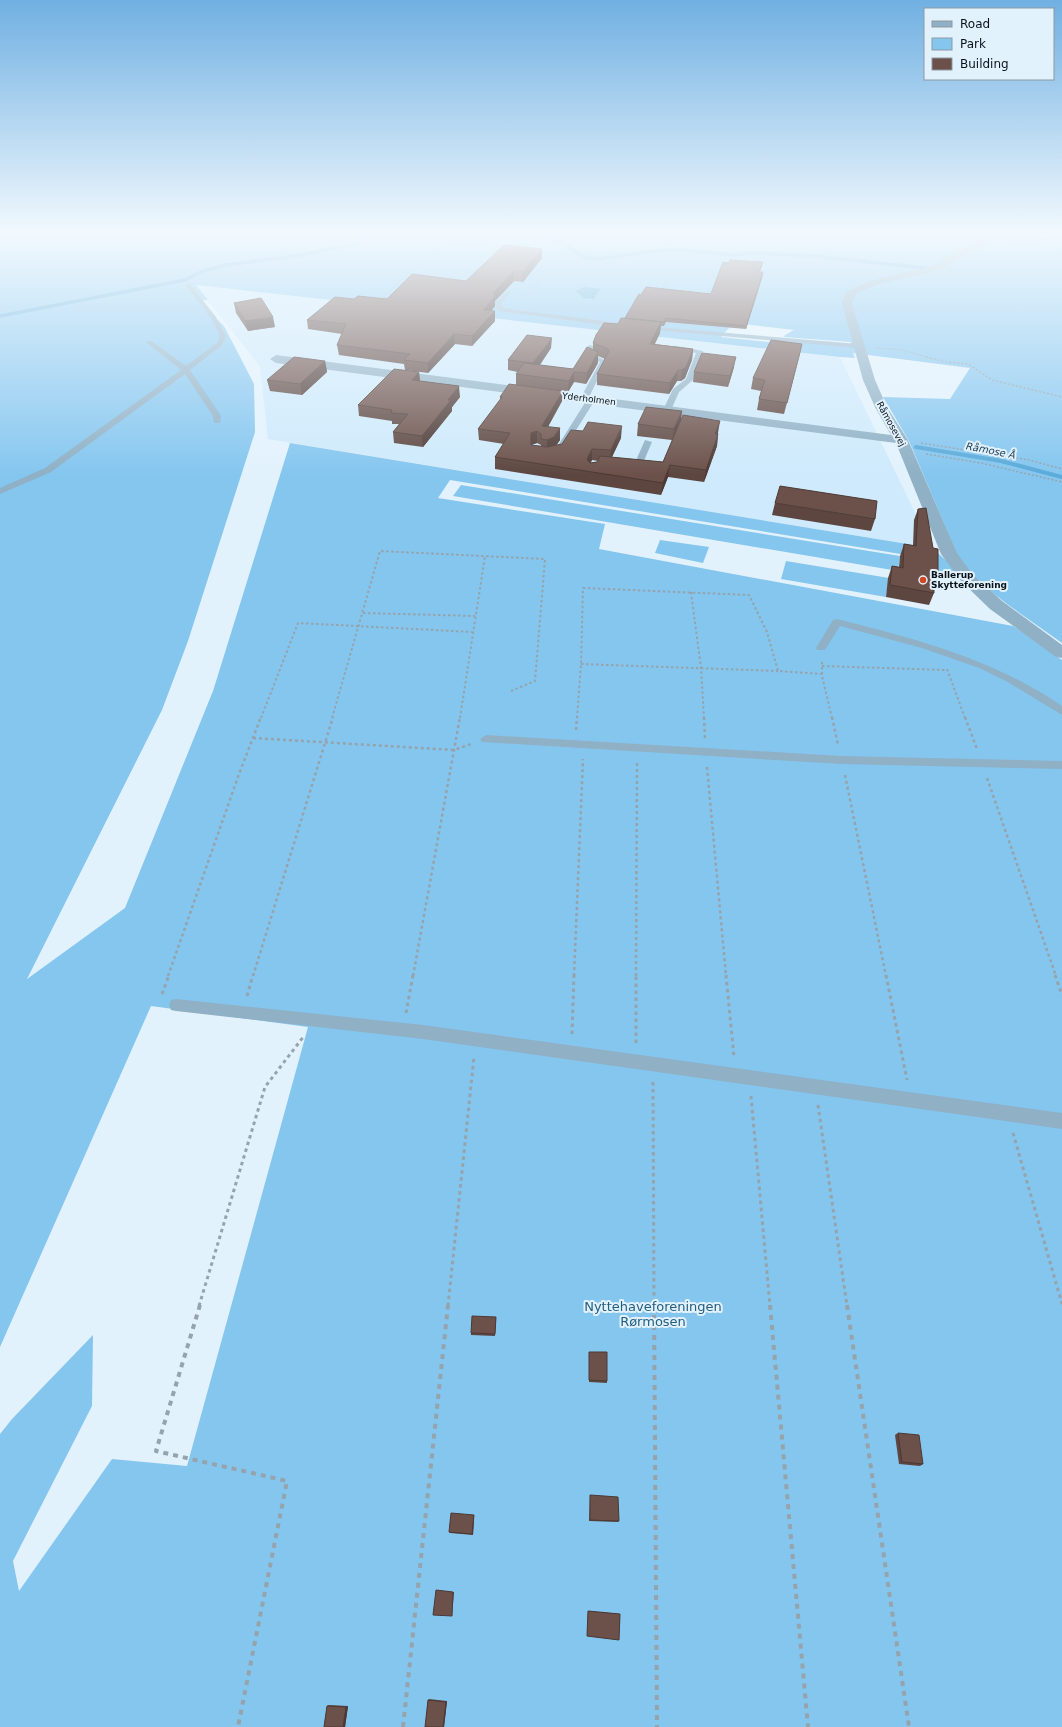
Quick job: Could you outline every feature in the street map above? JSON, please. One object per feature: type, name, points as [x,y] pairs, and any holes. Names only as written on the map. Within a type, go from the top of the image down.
[{"type":"street","name":"Råmosevej","points":[[849,314],[869,380],[881,407],[901,440],[949,554],[967,578],[996,605],[1062,653]]},
{"type":"street","name":"Yderholmen","points":[[276,359],[901,440]]},
{"type":"lane","points":[[0,491],[48,470],[216,348],[220,344],[223,336],[211,314]]},
{"type":"lane","points":[[517,314],[625,326]]},
{"type":"lane","points":[[640,328],[858,346]]},
{"type":"lane","points":[[149,342],[186,370],[217,416],[217,421]]},
{"type":"lane","points":[[558,452],[587,399],[604,362],[588,355],[592,346]]},
{"type":"lane","points":[[667,410],[676,391],[689,380],[700,351],[670,347]]},
{"type":"lane","points":[[624,466],[637,468],[648,442]]},
{"type":"lane","points":[[821,648],[837,622],[941,650],[997,670],[1042,695],[1062,711]]},
{"type":"lane","points":[[486,739],[842,760],[1062,765]]},
{"type":"lane","points":[[176,1005],[403,1029],[1062,1121]]},
{"type":"path","points":[[858,346],[902,350],[946,362],[968,364],[992,380],[1062,397]]},
{"type":"path","points":[[901,440],[1029,460],[1062,469]]},
{"type":"path","points":[[901,440],[918,452],[981,463],[1062,482]]},
{"type":"path","points":[[242,1012],[364,613],[380,551],[545,559],[535,681],[511,691]]},
{"type":"path","points":[[403,1029],[454,750],[474,616],[485,556]]},
{"type":"path","points":[[571,1052],[583,588],[749,595],[767,632],[778,671]]},
{"type":"path","points":[[691,592],[701,668],[706,752],[742,1076],[808,1727]]},
{"type":"path","points":[[364,613],[474,616]]},
{"type":"path","points":[[176,1005],[160,1001],[253,738],[298,623],[472,632]]},
{"type":"path","points":[[821,648],[822,674],[842,760],[911,1100]]},
{"type":"path","points":[[941,650],[1062,995]]},
{"type":"path","points":[[581,664],[822,674]]},
{"type":"path","points":[[822,666],[947,670]]},
{"type":"path","points":[[253,738],[325,741],[454,750],[486,739]]},
{"type":"path","points":[[636,1061],[637,748]]},
{"type":"path","points":[[238,1727],[287,1481],[156,1452],[265,1087],[317,1020]]},
{"type":"path","points":[[403,1727],[476,1039]]},
{"type":"path","points":[[653,1064],[657,1727]]},
{"type":"path","points":[[816,1087],[909,1727]]},
{"type":"path","points":[[1008,1113],[1062,1304]]},
{"type":"shaded area","points":[[218,314],[451,314],[840,357],[932,548],[268,439],[260,366]]},
{"type":"green space","name":"Nyttehaveforeningen Rørmosen","points":[[0,314],[211,314],[224,326],[254,384],[255,432],[188,641],[162,710],[27,979],[125,908],[213,691],[290,443],[932,548],[948,562],[955,572],[953,575],[938,575],[937,560],[450,480],[438,498],[605,524],[599,549],[1013,626],[1062,660],[1062,1727],[0,1727],[0,1434],[12,1419],[93,1335],[92,1406],[13,1561],[19,1591],[112,1459],[187,1466],[308,1027],[151,1006],[0,1347]]},
{"type":"green space","name":"Nyttehaveforeningen Rørmosen","points":[[452,314],[1062,314],[1062,643],[975,579],[957,554],[909,441],[883,397],[950,399],[970,368],[853,353],[855,358]],"holes":[[[727,322],[794,330],[784,337],[851,342],[849,347],[790,341],[769,342],[721,337],[730,327]]]},
{"type":"green space","points":[[461,485],[900,556],[898,571],[453,496]]},
{"type":"green space","points":[[660,540],[709,547],[703,563],[655,553]]},
{"type":"green space","points":[[786,561],[889,578],[886,597],[781,579]]},
{"type":"building","points":[[240,314],[271,314],[273,317],[245,321]]},
{"type":"building","points":[[315,314],[493,314],[472,336],[454,334],[428,363],[404,360],[410,354],[337,345],[346,324],[307,320]]},
{"type":"building","points":[[628,314],[750,314],[746,326],[666,318],[664,322],[625,318]]},
{"type":"building","points":[[621,318],[661,322],[650,344],[693,349],[686,367],[682,370],[678,370],[670,383],[597,374],[609,351],[608,349],[593,343],[596,335],[604,323],[618,324]]},
{"type":"building","points":[[527,335],[552,338],[533,363],[508,360]]},
{"type":"building","points":[[771,340],[802,344],[787,403],[759,399],[765,380],[753,378]]},
{"type":"building","points":[[587,347],[598,352],[587,373],[574,372],[569,381],[516,374],[524,363],[573,369]]},
{"type":"building","points":[[702,353],[736,357],[730,376],[694,372]]},
{"type":"building","points":[[294,357],[325,361],[300,384],[267,380]]},
{"type":"building","points":[[394,369],[419,372],[412,380],[459,386],[448,400],[451,400],[422,436],[393,432],[408,414],[391,413],[392,410],[358,405]]},
{"type":"building","points":[[509,384],[563,391],[542,426],[560,428],[554,437],[547,440],[541,439],[541,434],[537,431],[531,433],[531,445],[547,447],[562,444],[571,430],[583,431],[588,422],[622,426],[611,450],[592,449],[587,459],[590,463],[597,462],[600,456],[663,462],[683,415],[720,421],[715,434],[718,434],[706,470],[670,465],[663,483],[495,457],[510,433],[478,429],[502,397],[500,397]]},
{"type":"building","points":[[646,407],[682,411],[674,429],[638,424]]},
{"type":"building","points":[[780,486],[877,501],[875,519],[775,503]]},
{"type":"building","points":[[926,508],[933,548],[938,549],[938,575],[934,574],[934,593],[890,585],[892,566],[903,568],[904,544],[916,546],[918,509]]},
{"type":"building","points":[[472,1316],[496,1317],[495,1334],[471,1333]]},
{"type":"building","points":[[589,1352],[607,1352],[607,1381],[589,1380]]},
{"type":"building","points":[[898,1433],[919,1435],[923,1464],[902,1462]]},
{"type":"building","points":[[590,1495],[618,1497],[619,1521],[590,1520]]},
{"type":"building","points":[[451,1513],[474,1515],[472,1534],[449,1532]]},
{"type":"building","points":[[436,1590],[453,1592],[452,1616],[433,1615]]},
{"type":"building","points":[[588,1611],[620,1614],[619,1640],[587,1636]]},
{"type":"building","points":[[428,1700],[446,1702],[443,1727],[425,1727]]},
{"type":"building","points":[[327,1706],[346,1707],[343,1727],[324,1727]]},
{"type":"waterway","points":[[0,316],[12,314]]},
{"type":"waterway","name":"Råmose Å","points":[[916,447],[1001,461],[1062,477]]},
{"type":"place","name":"Ballerup Skytteforening","points":[[923,580]]}]
